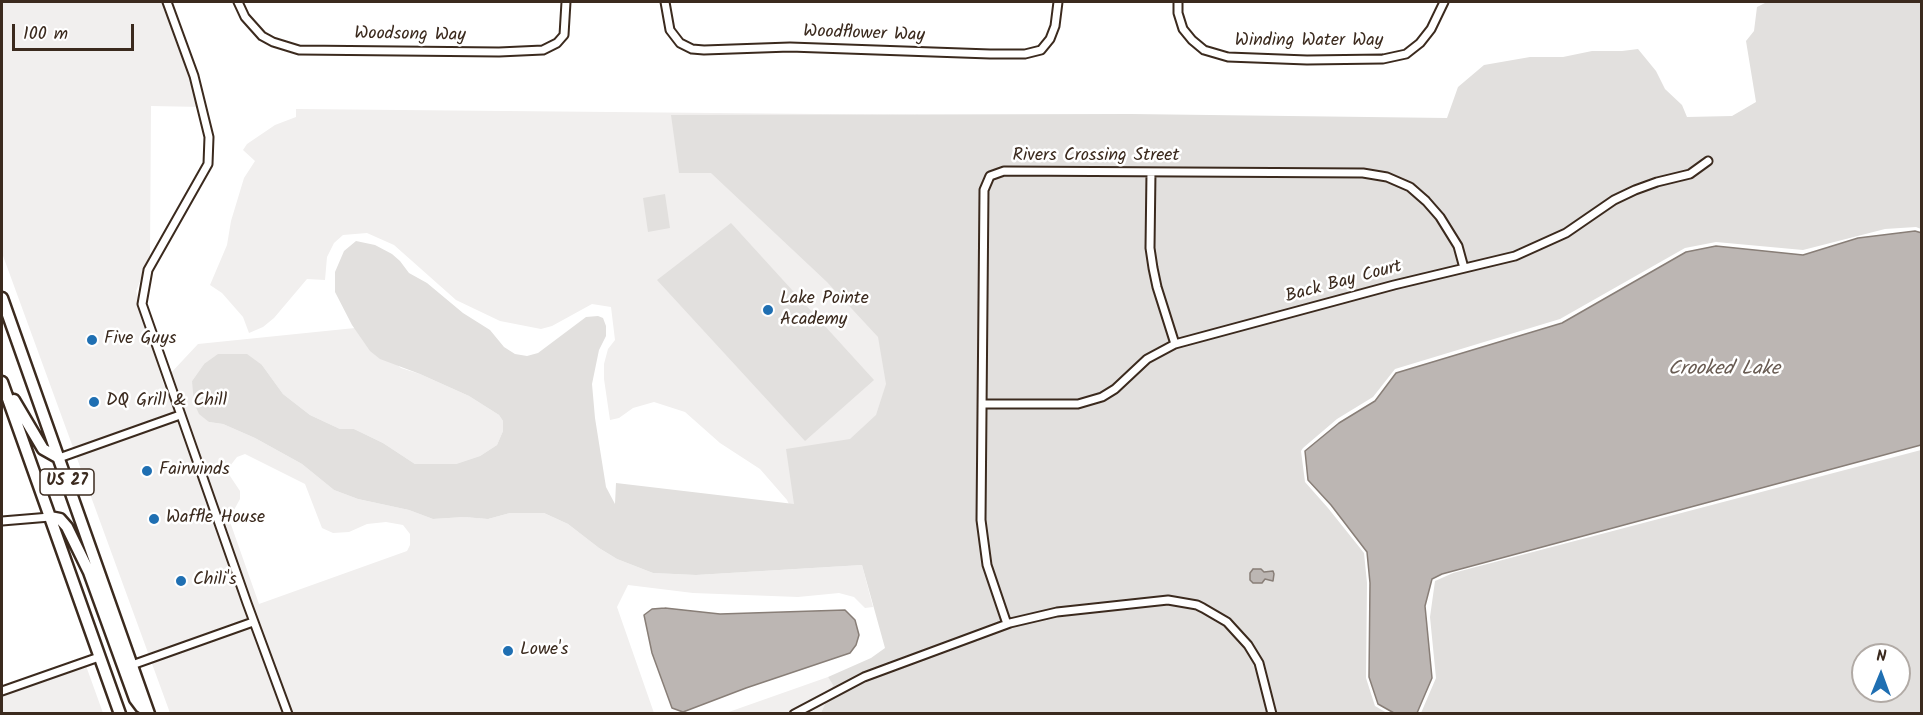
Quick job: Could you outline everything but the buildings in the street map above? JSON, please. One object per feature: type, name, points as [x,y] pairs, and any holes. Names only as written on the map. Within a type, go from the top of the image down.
[{"type":"highway","name":"US 27","points":[[2,298],[149,712]]},
{"type":"highway","name":"US 27","points":[[2,380],[120,714]]},
{"type":"highway","points":[[2,380],[43,449],[59,458]]},
{"type":"highway","points":[[50,517],[60,519],[67,527],[89,572],[135,699],[149,712]]},
{"type":"street","points":[[167,2],[194,76],[209,137],[208,164],[148,270],[142,304],[253,622],[288,714]]},
{"type":"street","name":"Woodsong Way","points":[[238,2],[245,17],[262,36],[299,50],[499,52],[543,50],[557,43],[564,35],[566,2]]},
{"type":"street","name":"Woodflower Way","points":[[665,2],[670,30],[680,43],[692,49],[800,47],[990,54],[1025,54],[1041,50],[1050,39],[1055,26],[1058,2]]},
{"type":"street","name":"Winding Water Way","points":[[1178,2],[1178,13],[1183,29],[1204,50],[1228,57],[1307,60],[1383,59],[1406,54],[1420,43],[1431,29],[1444,2]]},
{"type":"street","name":"Back Bay Court","points":[[982,404],[1078,404],[1094,399],[1115,389],[1147,359],[1175,344],[1324,303],[1515,256],[1566,233],[1614,200],[1657,182],[1690,174],[1708,161]]},
{"type":"street","name":"Rivers Crossing Street","points":[[1007,624],[987,566],[981,520],[984,190],[990,176],[1004,171],[1363,173],[1387,177],[1410,187],[1440,217],[1458,246],[1464,268]]},
{"type":"street","points":[[1150,172],[1152,268],[1175,344]]},
{"type":"street","points":[[59,458],[180,415]]},
{"type":"street","points":[[2,521],[50,517]]},
{"type":"street","points":[[794,714],[864,677],[1007,624],[1057,612],[1168,600],[1197,605],[1227,622],[1248,645],[1259,663],[1272,714]]},
{"type":"street","points":[[132,665],[253,622]]},
{"type":"street","points":[[2,691],[99,657]]},
{"type":"shaded area","points":[[2,2],[163,2],[203,107],[151,106],[150,257],[136,291],[164,386],[169,375],[198,344],[355,328],[360,335],[401,368],[469,396],[499,415],[503,421],[503,431],[497,445],[480,456],[456,464],[415,464],[383,443],[354,429],[340,429],[310,415],[283,394],[262,365],[204,364],[192,381],[209,422],[223,424],[255,438],[302,464],[334,490],[358,499],[409,510],[433,519],[464,517],[488,519],[510,513],[544,513],[568,524],[617,559],[653,573],[696,575],[862,565],[873,607],[865,608],[854,597],[839,593],[798,597],[693,593],[628,585],[617,607],[654,713],[170,713],[2,253]],"holes":[[[245,454],[305,484],[322,528],[333,533],[349,532],[367,524],[386,522],[403,525],[410,534],[410,545],[407,551],[259,604],[229,519],[240,499],[240,491],[230,476],[230,466],[237,457]]]},
{"type":"shaded area","points":[[1767,2],[1921,2],[1921,229],[1916,227],[1885,229],[1803,250],[1716,242],[1685,248],[1560,319],[1395,369],[1373,397],[1337,419],[1303,448],[1301,451],[1305,482],[1364,553],[1367,583],[1366,678],[1375,706],[1387,713],[821,713],[833,685],[828,677],[871,658],[885,648],[862,565],[696,575],[653,573],[617,559],[568,524],[544,513],[510,513],[488,519],[464,517],[433,519],[409,510],[358,499],[334,490],[302,464],[255,438],[223,424],[209,422],[199,414],[194,403],[192,381],[204,364],[218,354],[247,354],[262,365],[283,394],[310,415],[340,429],[354,429],[383,443],[415,464],[456,464],[480,456],[497,445],[503,431],[503,421],[499,415],[469,396],[380,359],[370,351],[352,325],[335,292],[335,272],[344,251],[356,241],[375,245],[392,254],[409,273],[427,283],[463,313],[490,330],[504,347],[515,354],[527,356],[538,353],[586,317],[603,318],[606,336],[599,350],[592,384],[606,487],[615,504],[616,483],[794,504],[786,449],[850,439],[876,415],[886,384],[878,337],[827,282],[711,173],[679,173],[671,115],[1131,114],[1447,118],[1458,87],[1484,65],[1530,57],[1563,57],[1592,51],[1638,49],[1656,71],[1665,89],[1682,105],[1687,117],[1732,116],[1756,102],[1746,41],[1754,31],[1757,7]]},
{"type":"shaded area","name":"Lake Pointe Academy","points":[[296,109],[925,115],[923,370],[794,515],[787,500],[760,469],[720,443],[685,412],[654,402],[633,408],[619,418],[610,420],[604,364],[608,349],[615,340],[611,307],[592,304],[552,326],[541,329],[500,321],[456,300],[394,245],[367,233],[343,235],[334,243],[327,257],[325,280],[307,279],[274,318],[263,327],[249,333],[243,317],[222,293],[210,285],[227,245],[231,221],[244,178],[255,161],[243,150],[247,144],[275,125],[296,117]]},
{"type":"shaded area","points":[[665,194],[670,228],[648,232],[643,198]]},
{"type":"shaded area","points":[[731,223],[874,380],[805,441],[657,280]]},
{"type":"shaded area","points":[[1921,450],[1921,713],[1421,713],[1436,678],[1430,617],[1435,581],[1453,573]]},
{"type":"shaded area","points":[[85,663],[103,713],[2,714],[2,693]]},
{"type":"shaded area","points":[[828,677],[833,685],[821,713],[723,714]]},
{"type":"water","name":"Crooked Lake","points":[[1915,231],[1922,233],[1921,445],[1442,574],[1432,579],[1425,606],[1432,678],[1417,713],[1394,713],[1378,704],[1369,677],[1370,583],[1367,552],[1331,505],[1308,480],[1305,451],[1339,423],[1375,401],[1396,373],[1562,323],[1686,252],[1716,246],[1803,255],[1858,238]]},
{"type":"water","points":[[1253,569],[1261,569],[1264,572],[1273,571],[1273,581],[1265,579],[1262,583],[1253,583],[1250,580],[1250,573]]},
{"type":"water","points":[[665,608],[720,614],[845,610],[855,620],[859,635],[850,653],[683,712],[672,708],[652,653],[644,615],[652,609]]},
{"type":"place","name":"Lake Pointe Academy","points":[[768,310]]},
{"type":"place","name":"Five Guys","points":[[92,340]]},
{"type":"place","name":"DQ Grill & Chill","points":[[94,402]]},
{"type":"place","name":"Fairwinds","points":[[147,471]]},
{"type":"place","name":"Waffle House","points":[[154,519]]},
{"type":"place","name":"Chili's","points":[[181,581]]},
{"type":"place","name":"Lowe's","points":[[508,651]]}]
